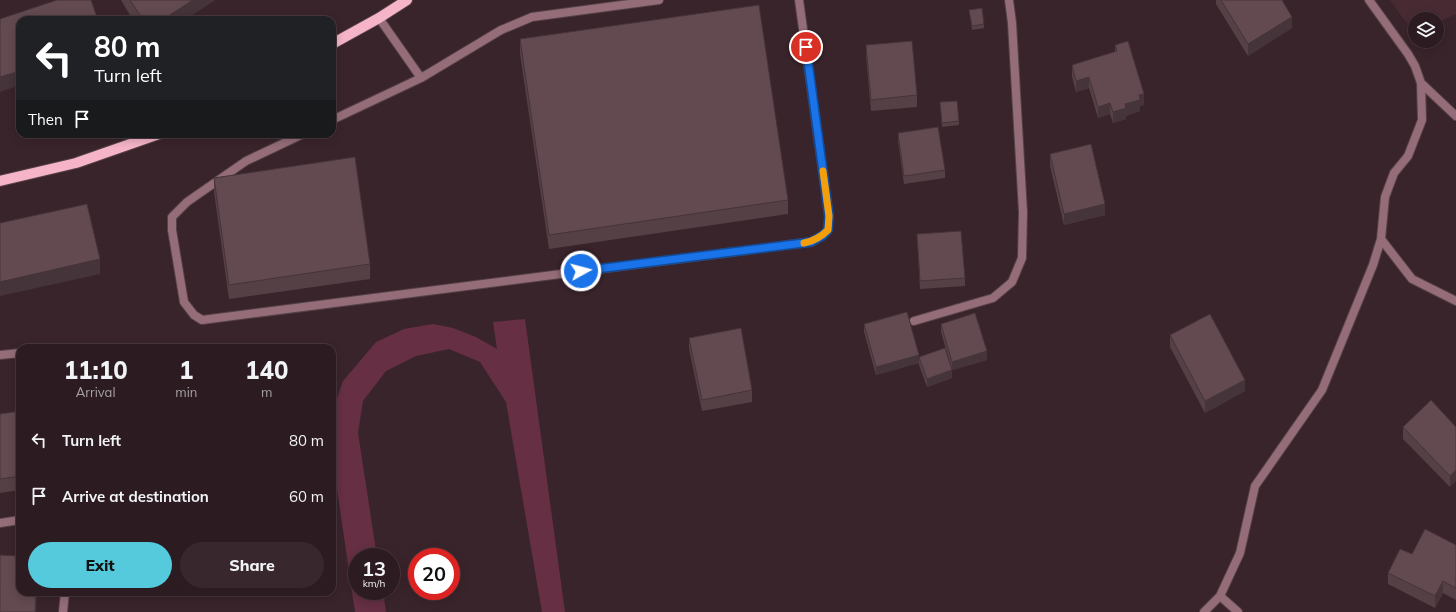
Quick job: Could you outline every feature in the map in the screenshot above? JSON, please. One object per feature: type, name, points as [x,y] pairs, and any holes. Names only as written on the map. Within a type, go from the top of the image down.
[{"type":"main road","points":[[336,42],[379,18],[407,0]]},
{"type":"main road","points":[[0,181],[76,163],[148,138]]},
{"type":"street","points":[[336,118],[421,78],[501,30],[532,17],[659,0]]},
{"type":"street","points":[[295,138],[246,161],[187,202],[172,217],[172,230],[184,302],[194,315],[202,320],[811,242],[822,236],[828,230],[829,216],[799,0]]},
{"type":"street","points":[[914,321],[993,298],[1012,282],[1022,258],[1023,212],[1012,23],[1009,0]]},
{"type":"street","points":[[1369,0],[1408,54],[1421,83],[1456,116]]},
{"type":"street","points":[[379,18],[421,78]]},
{"type":"street","points":[[1204,612],[1220,596],[1240,553],[1255,486],[1322,390],[1373,265],[1381,239],[1385,197],[1394,174],[1408,156],[1422,120],[1421,83]]},
{"type":"street","points":[[1381,239],[1412,279],[1456,301]]},
{"type":"street","points":[[0,355],[16,353]]},
{"type":"street","points":[[0,523],[16,521]]},
{"type":"street","points":[[63,612],[65,596]]},
{"type":"street","points":[[1220,596],[1238,612]]},
{"type":"shaded area","points":[[1390,0],[1456,0],[1456,14],[1444,20],[1444,12],[1408,12],[1408,25]]},
{"type":"shaded area","points":[[525,319],[565,612],[542,612],[506,402],[480,362],[449,349],[416,356],[386,371],[363,401],[358,433],[376,548],[348,548],[348,564],[336,482],[336,401],[343,381],[376,342],[404,329],[433,324],[453,328],[476,337],[497,349],[493,322]]},
{"type":"shaded area","points":[[353,600],[384,600],[386,612],[355,612]]},
{"type":"building","points":[[57,0],[91,0],[97,16],[16,16],[16,72],[0,77],[0,19]]},
{"type":"building","points":[[130,0],[193,0],[168,16],[140,16]]},
{"type":"building","points":[[1221,0],[1282,0],[1292,17],[1248,44]]},
{"type":"building","points":[[759,5],[788,200],[549,235],[520,39]]},
{"type":"building","points":[[982,8],[984,24],[972,26],[969,10]]},
{"type":"building","points":[[912,41],[917,95],[871,100],[866,45]]},
{"type":"building","points":[[1128,41],[1144,94],[1139,95],[1140,100],[1125,104],[1126,108],[1113,112],[1110,103],[1098,107],[1089,77],[1076,81],[1072,65],[1117,51],[1115,45]]},
{"type":"building","points":[[957,101],[959,121],[942,123],[940,102]]},
{"type":"building","points":[[938,127],[945,170],[904,176],[898,133]]},
{"type":"building","points":[[1091,144],[1105,204],[1064,214],[1050,154]]},
{"type":"building","points":[[355,157],[370,264],[229,285],[214,178]]},
{"type":"building","points":[[87,204],[100,259],[0,282],[0,223]]},
{"type":"building","points":[[961,231],[965,278],[920,281],[917,234]]},
{"type":"building","points":[[907,312],[919,355],[876,367],[864,324]]},
{"type":"building","points":[[975,313],[987,351],[952,362],[941,324]]},
{"type":"building","points":[[1210,314],[1245,380],[1205,401],[1170,335]]},
{"type":"building","points":[[741,328],[752,390],[702,400],[689,338]]},
{"type":"building","points":[[945,348],[952,370],[927,379],[919,357]]},
{"type":"building","points":[[1431,400],[1456,427],[1456,470],[1450,476],[1403,427]]},
{"type":"building","points":[[16,412],[16,477],[0,479],[0,414]]},
{"type":"building","points":[[1425,529],[1456,545],[1456,588],[1443,581],[1435,596],[1388,573],[1400,549],[1412,554]]},
{"type":"building","points":[[0,555],[16,556],[16,596],[36,596],[35,612],[0,612]]},
{"type":"slow traffic","points":[[804,243],[811,242],[822,236],[828,230],[829,216],[823,171]]},
{"type":"route","points":[[581,271],[811,242],[822,236],[828,230],[829,216],[806,47]]}]
